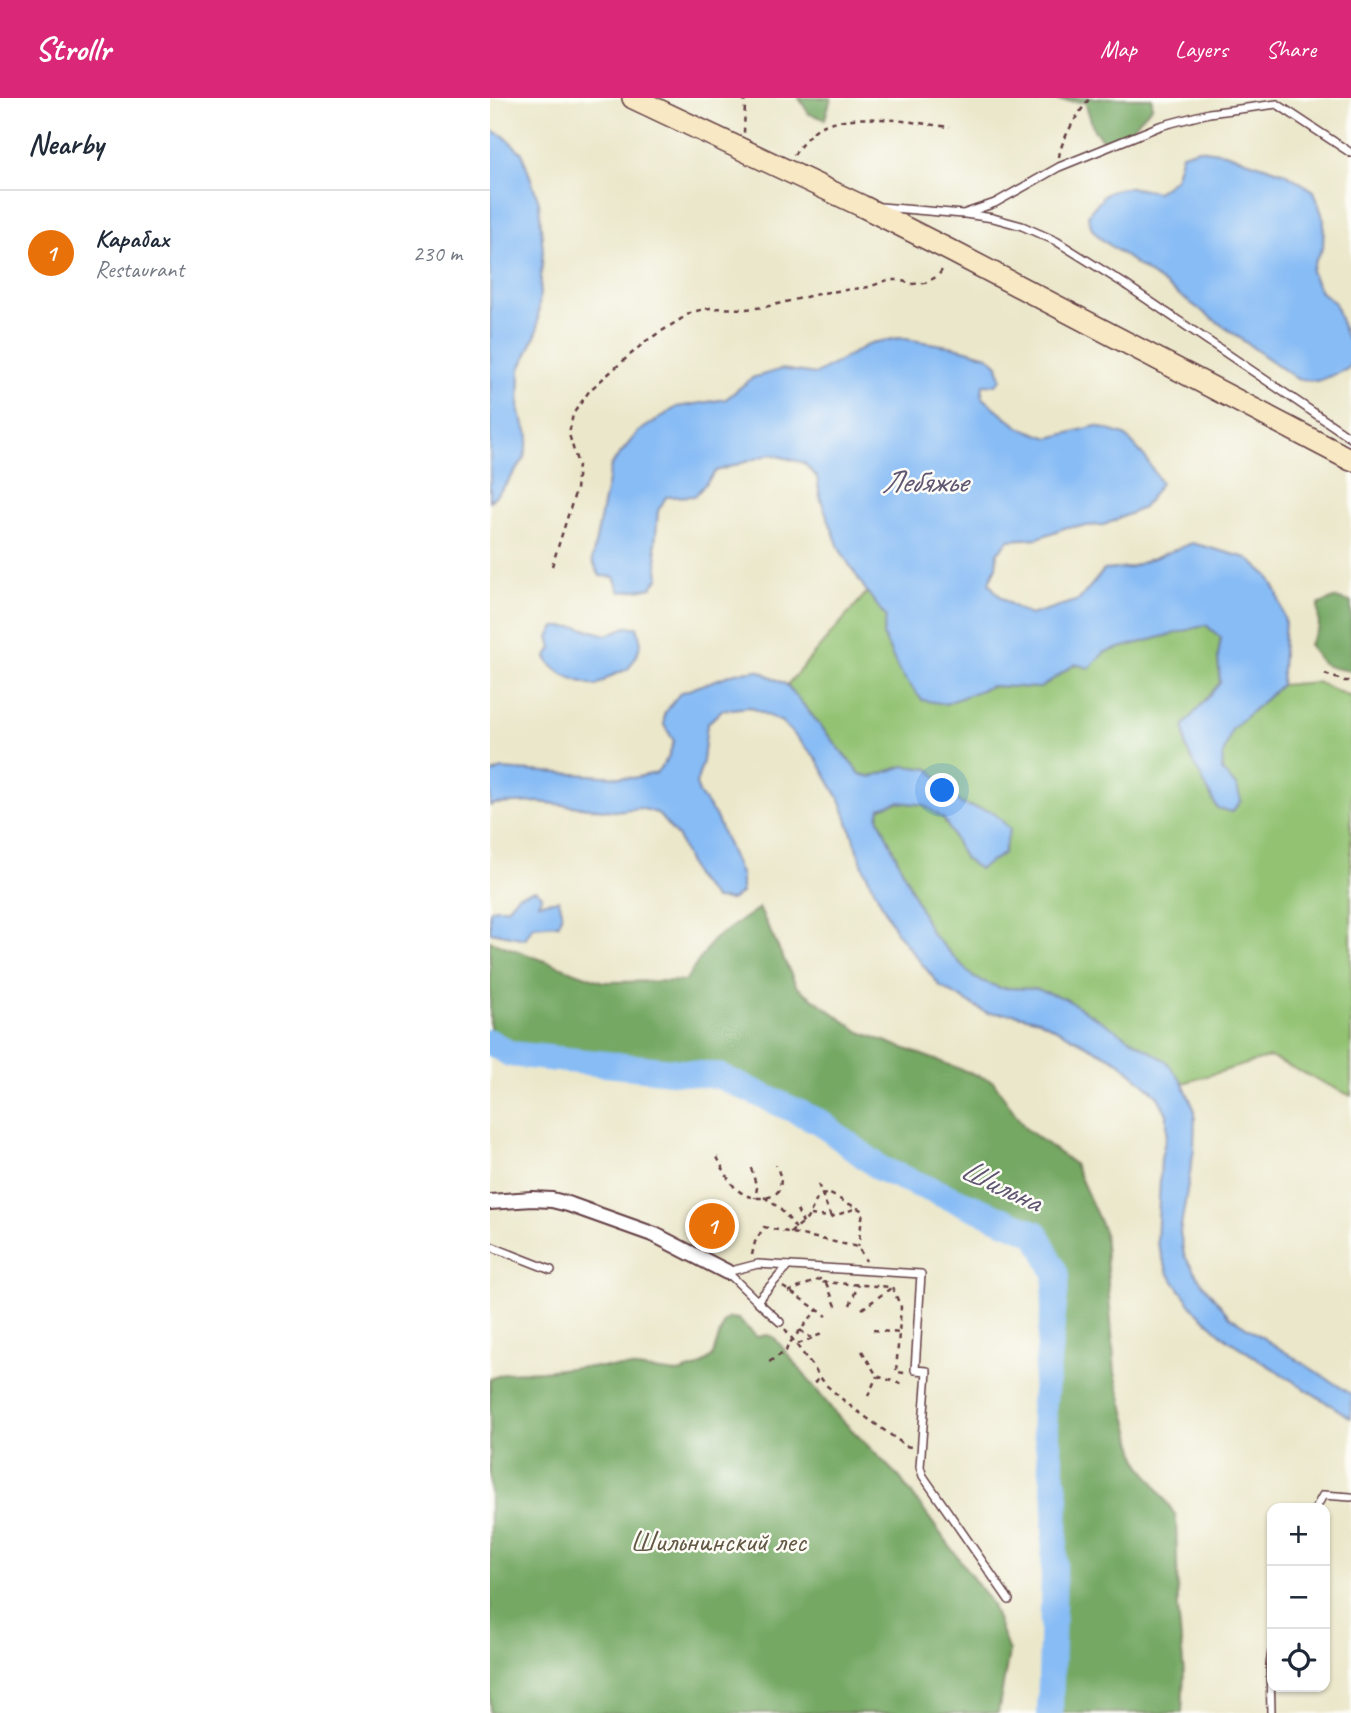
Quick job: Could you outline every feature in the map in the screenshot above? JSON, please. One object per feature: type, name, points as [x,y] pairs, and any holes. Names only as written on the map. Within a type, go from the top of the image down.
[{"type":"street","points":[[633,98],[862,205],[1351,460]]},
{"type":"street","points":[[490,1202],[532,1199],[568,1204],[655,1235],[727,1272]]},
{"type":"lane","points":[[963,214],[995,203],[1059,167],[1160,126],[1209,113],[1277,104],[1351,153]]},
{"type":"lane","points":[[862,205],[993,218],[1022,226],[1056,241],[1123,283],[1351,438]]},
{"type":"lane","points":[[490,1246],[551,1270]]},
{"type":"lane","points":[[727,1272],[758,1264],[921,1274],[915,1370],[927,1371],[920,1467],[923,1476],[1009,1600]]},
{"type":"lane","points":[[757,1301],[788,1266]]},
{"type":"lane","points":[[727,1272],[780,1322]]},
{"type":"lane","points":[[1319,1503],[1323,1495],[1351,1497]]},
{"type":"lane","points":[[1271,1692],[1271,1713]]},
{"type":"path","points":[[743,98],[743,150]]},
{"type":"path","points":[[1059,167],[1060,149],[1090,98]]},
{"type":"path","points":[[785,169],[803,142],[819,128],[841,120],[871,118],[950,127]]},
{"type":"path","points":[[552,566],[576,490],[578,465],[569,434],[573,414],[590,390],[646,341],[692,312],[710,308],[765,307],[822,293],[869,287],[888,280],[925,283],[938,276],[953,252]]},
{"type":"path","points":[[1325,674],[1351,681]]},
{"type":"path","points":[[717,1157],[728,1180],[738,1191],[744,1196],[755,1198],[777,1193],[781,1185],[776,1165]]},
{"type":"path","points":[[751,1168],[757,1188],[755,1198]]},
{"type":"path","points":[[818,1184],[834,1217]]},
{"type":"path","points":[[790,1233],[810,1215],[818,1197],[828,1193],[863,1211],[858,1247],[870,1271]]},
{"type":"path","points":[[764,1197],[778,1206],[796,1229]]},
{"type":"path","points":[[816,1203],[827,1206]]},
{"type":"path","points":[[810,1215],[834,1217],[857,1208]]},
{"type":"path","points":[[797,1210],[803,1223]]},
{"type":"path","points":[[849,1211],[851,1217]]},
{"type":"path","points":[[750,1266],[755,1242],[764,1227],[858,1247]]},
{"type":"path","points":[[788,1292],[820,1279],[820,1283],[892,1287]]},
{"type":"path","points":[[776,1280],[788,1292],[827,1316]]},
{"type":"path","points":[[827,1283],[837,1308]]},
{"type":"path","points":[[850,1305],[858,1285]]},
{"type":"path","points":[[862,1309],[892,1287]]},
{"type":"path","points":[[892,1287],[901,1307],[895,1381]]},
{"type":"path","points":[[769,1362],[786,1351],[786,1345],[817,1310]]},
{"type":"path","points":[[780,1322],[826,1385],[906,1446],[921,1447]]},
{"type":"path","points":[[800,1330],[810,1338]]},
{"type":"path","points":[[873,1330],[899,1333]]},
{"type":"path","points":[[797,1344],[824,1333]]},
{"type":"path","points":[[862,1351],[877,1376],[904,1385]]},
{"type":"path","points":[[896,1372],[915,1370]]},
{"type":"path","points":[[868,1395],[877,1376]]},
{"type":"path","points":[[814,1383],[821,1377]]},
{"type":"green space","points":[[799,98],[831,98],[825,119],[809,114]]},
{"type":"green space","points":[[1052,98],[1152,98],[1152,107],[1132,128],[1104,142],[1094,130],[1085,102]]},
{"type":"green space","points":[[867,592],[945,704],[991,686],[1040,688],[1075,664],[1089,668],[1105,652],[1206,625],[1221,637],[1218,656],[1220,683],[1185,724],[1186,748],[1237,787],[1222,771],[1223,755],[1232,729],[1281,685],[1317,682],[1351,697],[1351,1096],[1270,1057],[1183,1083],[1166,1061],[1036,989],[1000,988],[974,978],[931,933],[878,817],[880,808],[898,802],[924,805],[944,819],[965,859],[993,812],[961,804],[929,769],[904,766],[870,777],[860,774],[787,685]]},
{"type":"green space","points":[[1334,598],[1351,602],[1351,671],[1336,669],[1321,662],[1309,644],[1319,628],[1318,605]]},
{"type":"green space","points":[[759,908],[797,987],[860,1032],[993,1081],[1025,1128],[1074,1164],[1104,1231],[1115,1373],[1137,1458],[1176,1516],[1178,1608],[1184,1674],[1182,1713],[1050,1713],[1056,1498],[1043,1411],[1057,1276],[1037,1234],[881,1169],[818,1121],[719,1076],[510,1054],[490,1042],[490,941],[603,982],[685,981],[713,940]]},
{"type":"green space","name":"Шильнинский лес","points":[[730,1318],[738,1319],[757,1337],[774,1337],[835,1413],[900,1478],[991,1603],[1009,1652],[998,1713],[490,1713],[490,1379],[506,1373],[578,1367],[628,1367],[678,1373],[698,1367],[712,1357],[724,1322]]},
{"type":"water","points":[[490,130],[504,136],[522,153],[539,202],[543,251],[537,332],[520,369],[519,411],[529,436],[524,459],[490,501]]},
{"type":"water","points":[[1198,149],[1225,153],[1285,173],[1314,191],[1324,220],[1323,248],[1311,271],[1320,291],[1335,303],[1351,345],[1351,362],[1348,369],[1318,381],[1297,379],[1101,239],[1092,229],[1088,216],[1103,196],[1125,188],[1157,192],[1175,179],[1182,154]]},
{"type":"water","name":"Лебяжье","points":[[899,338],[955,347],[988,356],[998,365],[1001,379],[996,385],[983,384],[982,397],[1019,427],[1049,438],[1096,426],[1125,435],[1145,457],[1161,483],[1143,508],[1104,525],[1067,527],[1038,538],[1009,540],[997,553],[996,567],[989,582],[1002,598],[1013,606],[1030,615],[1079,600],[1104,570],[1128,568],[1192,543],[1247,558],[1268,576],[1277,592],[1285,621],[1281,685],[1232,729],[1223,755],[1222,771],[1237,787],[1241,801],[1232,812],[1217,808],[1186,748],[1184,725],[1220,683],[1218,656],[1221,638],[1206,625],[1105,652],[1089,668],[1075,664],[1040,688],[991,686],[945,704],[922,700],[899,671],[883,635],[886,617],[840,550],[820,497],[817,477],[804,463],[771,454],[716,471],[695,496],[666,497],[658,511],[655,545],[659,577],[651,588],[620,592],[614,577],[600,576],[592,560],[611,465],[638,432],[677,407],[726,399],[752,378],[782,369],[816,374],[871,343]]},
{"type":"water","points":[[555,627],[578,627],[607,635],[626,627],[637,627],[641,643],[628,669],[596,686],[568,676],[550,663],[546,657],[552,648],[549,637]]},
{"type":"water","points":[[758,670],[787,685],[860,774],[871,777],[904,766],[929,769],[961,804],[993,812],[1010,829],[1003,854],[979,869],[965,859],[944,819],[924,805],[898,802],[880,808],[878,817],[931,933],[974,978],[1000,988],[1036,989],[1064,998],[1166,1061],[1183,1083],[1195,1111],[1194,1149],[1180,1232],[1184,1255],[1202,1283],[1229,1316],[1351,1394],[1351,1418],[1228,1340],[1195,1310],[1168,1273],[1157,1242],[1161,1158],[1167,1133],[1167,1114],[1157,1095],[1119,1062],[1039,1020],[1014,1014],[987,1013],[940,986],[896,932],[864,869],[842,804],[816,758],[782,722],[750,707],[722,710],[707,724],[703,761],[696,784],[700,795],[715,815],[741,876],[741,893],[731,900],[715,899],[694,876],[678,837],[657,813],[640,808],[614,811],[538,802],[490,806],[490,774],[502,769],[633,778],[656,773],[668,758],[674,741],[664,725],[664,714],[680,693],[735,673]]},
{"type":"water","points":[[535,890],[542,895],[538,903],[559,900],[562,911],[559,924],[533,926],[525,939],[490,932],[490,911],[507,908],[518,895]]},
{"type":"waterway","name":"Шильна","points":[[490,1042],[510,1054],[719,1076],[818,1121],[881,1169],[1037,1234],[1057,1276],[1043,1411],[1056,1498],[1050,1713]]},
{"type":"place","name":"Карабах","points":[[712,1226]]}]
